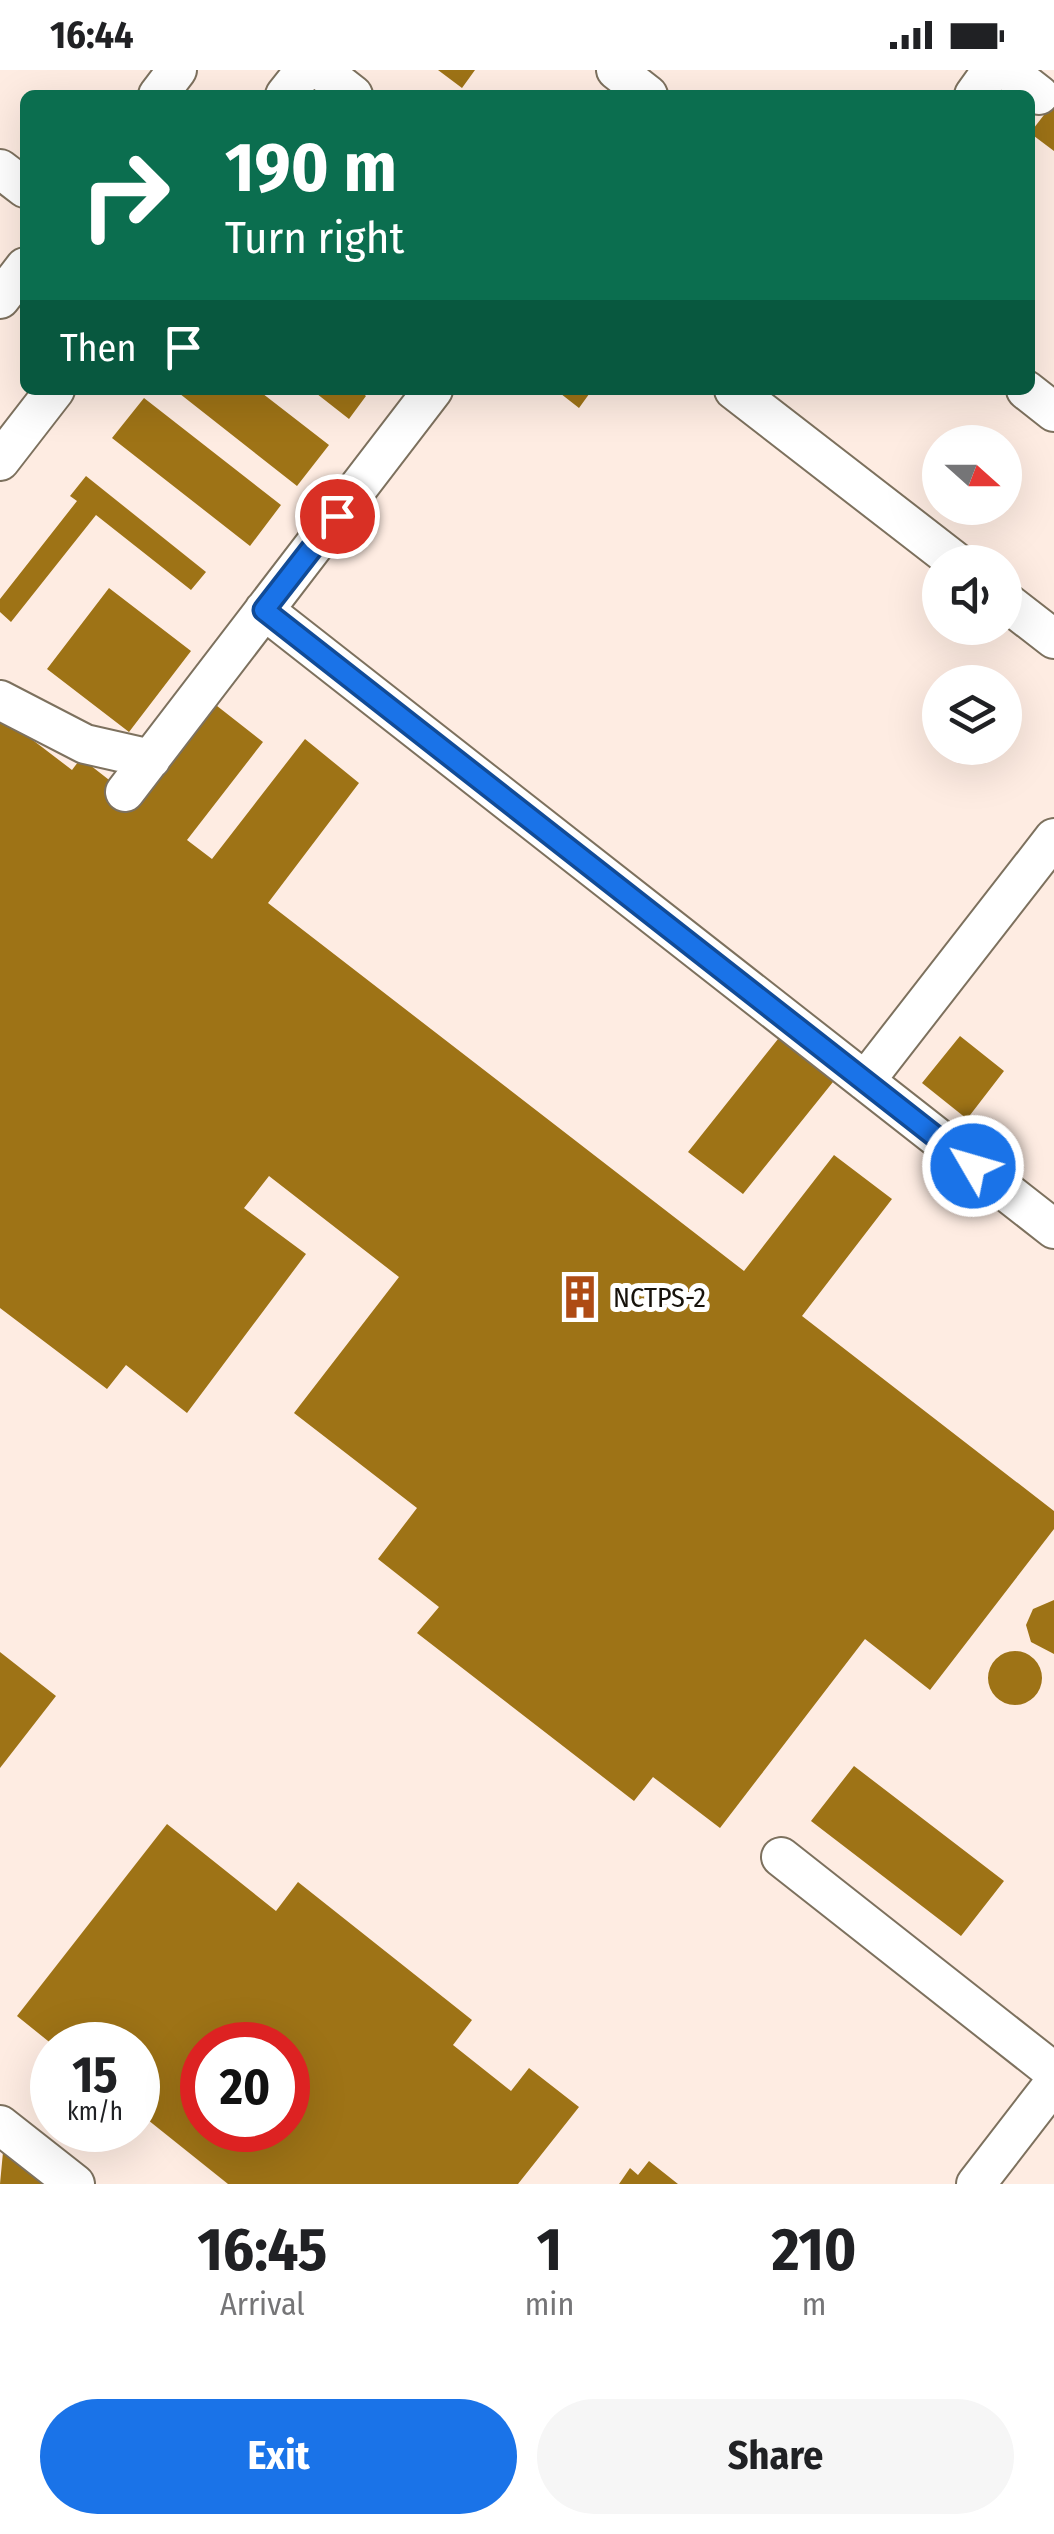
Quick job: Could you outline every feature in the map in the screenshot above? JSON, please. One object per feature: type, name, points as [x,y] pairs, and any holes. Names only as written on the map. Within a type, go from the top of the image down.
[{"type":"lane","points":[[162,90],[177,70]]},
{"type":"lane","points":[[289,90],[305,70]]},
{"type":"lane","points":[[320,70],[346,90]]},
{"type":"lane","points":[[616,70],[642,90]]},
{"type":"lane","points":[[1006,70],[1032,90]]},
{"type":"lane","points":[[1035,92],[1039,95]]},
{"type":"lane","points":[[0,169],[20,184]]},
{"type":"lane","points":[[0,300],[20,274]]},
{"type":"lane","points":[[0,461],[52,395]]},
{"type":"lane","points":[[125,792],[429,395]]},
{"type":"lane","points":[[740,395],[934,545]]},
{"type":"lane","points":[[1032,395],[1054,412]]},
{"type":"lane","points":[[264,610],[1054,1229]]},
{"type":"lane","points":[[1022,613],[1053,635]]},
{"type":"lane","points":[[0,700],[86,744],[150,759]]},
{"type":"lane","points":[[865,1081],[1054,838]]},
{"type":"lane","points":[[781,1857],[1054,2072]]},
{"type":"lane","points":[[976,2184],[1054,2083]]},
{"type":"lane","points":[[0,2125],[75,2184]]},
{"type":"shaded area","points":[[0,70],[1054,70],[1054,2184],[0,2184]]},
{"type":"building","points":[[438,70],[475,70],[462,88]]},
{"type":"building","points":[[1054,102],[1054,151],[1035,137],[1035,127]]},
{"type":"building","points":[[181,395],[264,395],[329,445],[297,486]]},
{"type":"building","points":[[318,395],[365,395],[349,419]]},
{"type":"building","points":[[562,395],[588,395],[579,408]]},
{"type":"building","points":[[144,398],[281,505],[250,546],[112,438]]},
{"type":"building","points":[[86,476],[206,572],[191,590],[96,515],[11,622],[0,612],[0,599],[77,501],[70,496]]},
{"type":"building","points":[[109,588],[191,651],[129,732],[47,669]]},
{"type":"building","name":"NCTPS-2","points":[[212,702],[263,742],[187,840],[212,859],[305,739],[359,783],[268,903],[744,1271],[834,1155],[892,1199],[802,1316],[1054,1511],[1054,1529],[930,1690],[865,1639],[720,1828],[653,1777],[634,1801],[417,1633],[439,1607],[378,1559],[417,1508],[294,1413],[399,1277],[269,1176],[244,1208],[306,1254],[187,1413],[126,1365],[107,1389],[0,1308],[0,715],[72,770],[81,758],[136,801]]},
{"type":"building","points":[[782,1034],[837,1077],[743,1194],[688,1152]]},
{"type":"building","points":[[960,1036],[1004,1071],[967,1119],[922,1083]]},
{"type":"building","points":[[1054,1600],[1054,1654],[1031,1642],[1026,1625],[1033,1609]]},
{"type":"building","points":[[1015,1651],[1034,1659],[1042,1678],[1034,1697],[1015,1705],[996,1697],[988,1678],[996,1659]]},
{"type":"building","points":[[0,1652],[56,1696],[0,1768]]},
{"type":"building","points":[[854,1766],[1004,1881],[961,1936],[811,1821]]},
{"type":"building","points":[[167,1824],[276,1911],[298,1882],[472,2020],[453,2045],[511,2091],[529,2068],[579,2107],[518,2184],[228,2184],[188,2152],[310,2152],[310,2022],[180,2022],[180,2146],[160,2130],[160,2022],[30,2022],[30,2026],[17,2016]]},
{"type":"building","points":[[3,2152],[44,2184],[0,2184]]},
{"type":"building","points":[[649,2161],[678,2184],[619,2184],[630,2168],[638,2175]]},
{"type":"place","name":"NCTPS-2","points":[[580,1297]]},
{"type":"route","points":[[337,516],[264,610],[973,1166]]}]
